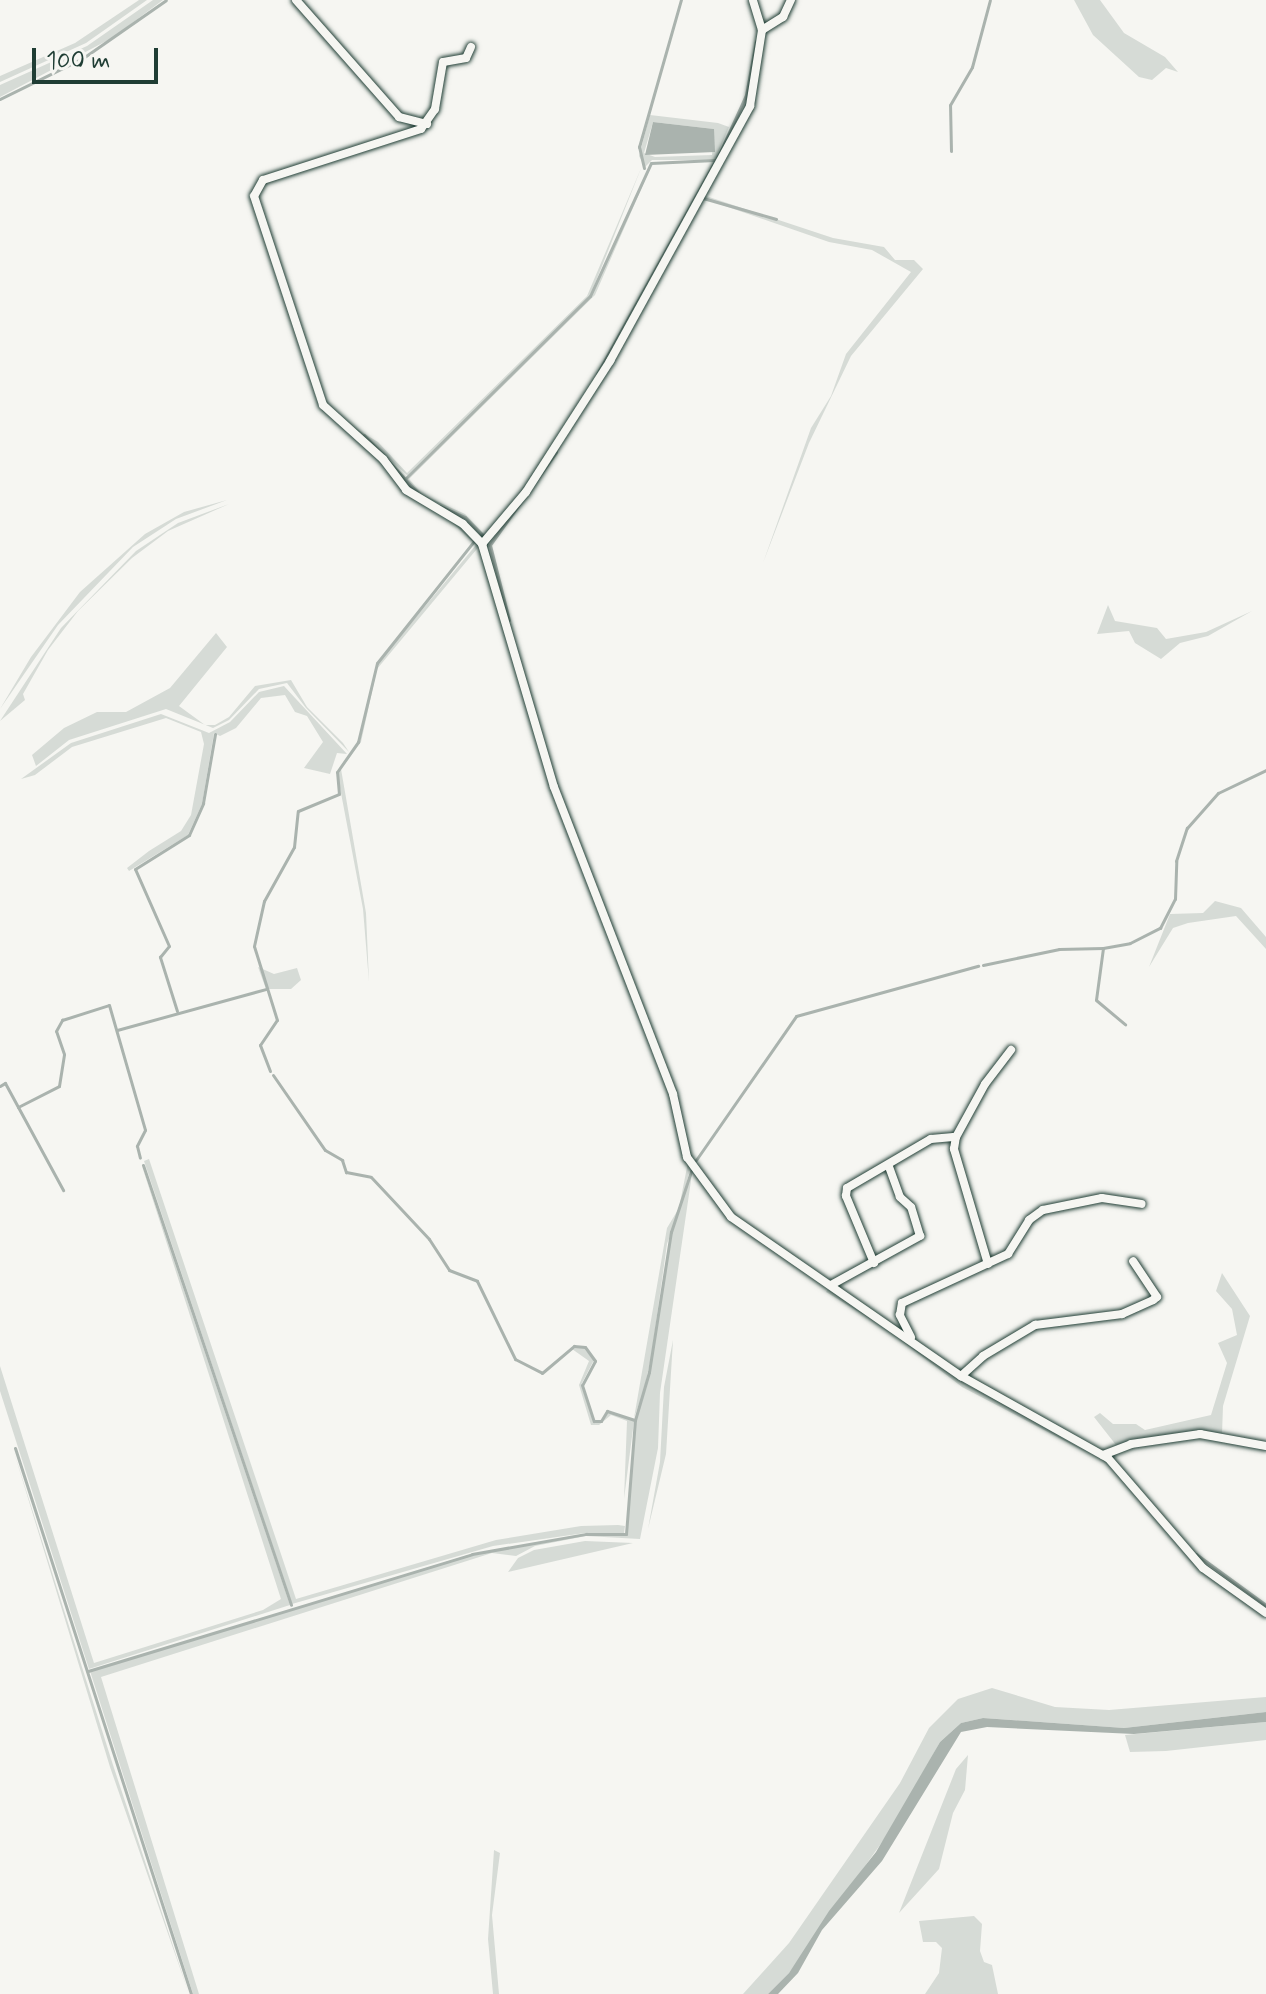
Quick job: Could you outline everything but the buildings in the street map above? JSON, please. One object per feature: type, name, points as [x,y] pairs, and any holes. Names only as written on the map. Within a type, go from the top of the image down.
[{"type":"street","points":[[482,544],[526,492],[610,361],[750,106],[762,30],[753,0]]},
{"type":"street","points":[[762,30],[783,17],[791,0]]},
{"type":"street","points":[[301,1],[399,117],[427,124]]},
{"type":"street","points":[[427,124],[443,62],[466,58],[471,47]]},
{"type":"street","points":[[390,139],[399,117]]},
{"type":"street","points":[[427,124],[263,180],[254,196],[323,405],[383,459],[413,497],[463,524],[482,544],[554,787],[673,1094],[687,1157],[721,1209],[961,1376],[1103,1455],[1203,1568],[1266,1613]]},
{"type":"street","points":[[988,1264],[957,1173],[956,1137],[1011,1050]]},
{"type":"street","points":[[874,1263],[845,1192],[931,1139],[956,1137]]},
{"type":"street","points":[[831,1285],[920,1236],[911,1207],[900,1197],[889,1167]]},
{"type":"street","points":[[914,1342],[899,1306],[1013,1250],[1029,1220],[1049,1207],[1102,1198],[1142,1204]]},
{"type":"street","points":[[961,1376],[983,1356],[1035,1325],[1122,1314],[1153,1300],[1157,1297],[1133,1261]]},
{"type":"street","points":[[1103,1455],[1142,1442],[1210,1434],[1266,1446]]},
{"type":"shaded area","points":[[139,0],[147,0],[86,43],[0,82],[0,76],[75,43]]},
{"type":"shaded area","points":[[153,0],[163,0],[112,38],[0,97],[0,85],[87,46]]},
{"type":"shaded area","points":[[1074,0],[1100,0],[1124,33],[1165,57],[1178,72],[1166,68],[1152,80],[1139,77],[1093,35]]},
{"type":"shaded area","points":[[759,38],[746,108],[609,359],[525,491],[495,533],[488,540],[481,541],[459,518],[407,490],[384,459],[332,414],[378,442],[407,473],[587,296],[642,166],[590,296],[408,476],[363,435],[420,496],[464,518],[482,538],[492,534],[592,384],[722,151],[747,95]]},
{"type":"shaded area","points":[[650,115],[729,127],[715,160],[652,160],[645,167],[639,156]],"holes":[[[653,122],[714,129],[712,155],[655,157],[644,153]]]},
{"type":"shaded area","points":[[653,122],[714,129],[715,152],[645,155]]},
{"type":"shaded area","points":[[653,162],[595,295],[409,479],[423,495],[465,514],[486,536],[483,536],[465,516],[421,495],[407,480],[591,297]]},
{"type":"shaded area","points":[[703,195],[833,238],[884,247],[895,260],[914,260],[923,269],[851,356],[809,443],[763,563],[811,428],[831,396],[846,354],[911,272],[872,250],[829,242],[702,198],[601,383],[491,546],[517,653],[484,547],[526,493],[610,361]]},
{"type":"shaded area","points":[[227,500],[176,519],[133,547],[58,625],[0,709],[31,657],[80,592],[145,534],[184,512]]},
{"type":"shaded area","points":[[229,504],[168,531],[132,558],[78,611],[48,650],[23,694],[25,700],[0,721],[61,628],[136,551],[178,523]]},
{"type":"shaded area","points":[[441,512],[464,525],[481,544],[377,669],[361,742],[341,769],[366,913],[369,982],[363,909],[337,772],[358,742],[377,664],[476,545]]},
{"type":"shaded area","points":[[1108,605],[1115,621],[1157,628],[1166,639],[1206,632],[1252,611],[1208,636],[1180,643],[1161,659],[1135,643],[1129,631],[1097,634]]},
{"type":"shaded area","points":[[216,633],[227,647],[179,706],[204,724],[166,709],[69,740],[36,766],[32,755],[64,728],[97,712],[126,712],[170,688]]},
{"type":"shaded area","points":[[291,680],[307,707],[349,752],[306,708],[287,683],[259,689],[229,720],[213,728],[206,725],[215,725],[229,717],[255,686]]},
{"type":"shaded area","points":[[284,686],[347,754],[337,753],[330,774],[304,768],[323,742],[307,716],[295,712],[285,695],[261,698],[236,728],[220,736],[214,733],[202,804],[188,835],[129,871],[127,868],[149,851],[181,831],[191,815],[204,744],[201,732],[166,718],[72,747],[35,775],[21,779],[71,743],[161,714],[209,733],[230,722],[259,692]]},
{"type":"shaded area","points":[[1215,901],[1241,908],[1266,937],[1266,949],[1236,916],[1188,923],[1173,928],[1149,967],[1170,914],[1203,913]]},
{"type":"shaded area","points":[[258,967],[274,974],[297,968],[301,980],[291,989],[266,989]]},
{"type":"shaded area","points":[[149,1159],[296,1599],[496,1540],[581,1526],[625,1526],[624,1533],[585,1533],[493,1546],[292,1604],[144,1161]]},
{"type":"shaded area","points":[[688,1162],[691,1166],[681,1204],[667,1244],[651,1358],[634,1418],[667,1228],[679,1208]]},
{"type":"shaded area","points":[[141,1163],[290,1605],[89,1669],[0,1391],[0,1366],[94,1663],[263,1610],[281,1599]]},
{"type":"shaded area","points":[[693,1167],[660,1393],[658,1448],[640,1539],[586,1536],[535,1546],[516,1556],[492,1553],[101,1677],[199,1994],[193,1994],[90,1671],[472,1554],[586,1535],[626,1535],[636,1421],[650,1373],[671,1232]]},
{"type":"shaded area","points":[[1222,1273],[1250,1316],[1223,1406],[1222,1434],[1178,1433],[1116,1445],[1094,1417],[1100,1413],[1113,1424],[1136,1424],[1145,1430],[1211,1415],[1227,1363],[1218,1343],[1237,1335],[1232,1309],[1216,1291]]},
{"type":"shaded area","points":[[830,1287],[967,1385],[1086,1452],[962,1387],[884,1327],[826,1292]]},
{"type":"shaded area","points":[[673,1340],[666,1454],[648,1529],[660,1462],[664,1387]]},
{"type":"shaded area","points":[[582,1346],[594,1360],[581,1385],[594,1422],[600,1423],[608,1412],[634,1421],[624,1499],[627,1421],[611,1415],[599,1425],[591,1425],[579,1385],[589,1361],[572,1349]]},
{"type":"shaded area","points":[[13,1449],[113,1765],[189,1994],[110,1767]]},
{"type":"shaded area","points":[[585,1541],[633,1543],[508,1572],[518,1558],[534,1550]]},
{"type":"shaded area","points":[[992,1688],[1055,1707],[1109,1710],[1266,1697],[1266,1712],[1124,1728],[983,1718],[961,1723],[940,1742],[892,1828],[789,1973],[768,1994],[743,1994],[789,1943],[900,1783],[929,1728],[958,1699]]},
{"type":"shaded area","points":[[1266,1712],[1266,1722],[1134,1734],[987,1727],[961,1732],[882,1861],[822,1930],[798,1973],[778,1994],[768,1994],[789,1973],[829,1911],[876,1852],[940,1742],[961,1723],[983,1718],[1124,1728]]},
{"type":"shaded area","points":[[1266,1722],[1266,1740],[1166,1751],[1130,1752],[1125,1735]]},
{"type":"shaded area","points":[[968,1755],[965,1790],[953,1813],[939,1869],[899,1913],[956,1769]]},
{"type":"shaded area","points":[[494,1850],[500,1853],[492,1915],[499,1994],[493,1994],[488,1939]]},
{"type":"shaded area","points":[[974,1916],[982,1924],[980,1951],[984,1962],[992,1965],[998,1994],[925,1994],[939,1973],[942,1948],[936,1942],[923,1942],[919,1921]]},
{"type":"waterway","points":[[0,99],[83,58],[166,0]]},
{"type":"waterway","points":[[644,168],[639,147],[681,0]]},
{"type":"waterway","points":[[951,151],[950,105],[972,67],[990,0]]},
{"type":"waterway","points":[[597,374],[721,150],[746,95],[756,41]]},
{"type":"waterway","points":[[405,479],[590,296],[651,163],[715,160]]},
{"type":"waterway","points":[[703,198],[776,219]]},
{"type":"waterway","points":[[364,435],[417,492]]},
{"type":"waterway","points":[[509,620],[490,545],[556,452]]},
{"type":"waterway","points":[[440,506],[465,517],[485,538]]},
{"type":"waterway","points":[[270,1071],[260,1045],[277,1020],[254,946],[264,901],[294,847],[298,811],[339,794],[337,772],[358,742],[377,663],[474,541]]},
{"type":"waterway","points":[[177,1011],[160,957],[169,946],[135,869],[189,835],[203,803],[215,734]]},
{"type":"waterway","points":[[1103,948],[1130,943],[1160,928],[1175,899],[1176,861],[1187,828],[1218,793],[1266,770]]},
{"type":"waterway","points":[[983,965],[1059,949],[1103,948],[1096,1000],[1125,1024]]},
{"type":"waterway","points":[[696,1160],[796,1016],[978,966]]},
{"type":"waterway","points":[[117,1030],[266,989]]},
{"type":"waterway","points":[[18,1107],[59,1086],[64,1054],[56,1031],[62,1020],[109,1005],[145,1130],[137,1146],[140,1158]]},
{"type":"waterway","points":[[273,1075],[325,1150],[342,1160],[346,1172],[371,1177],[429,1239],[449,1270],[477,1281],[515,1359],[542,1373],[574,1346],[585,1347],[595,1361],[582,1385],[594,1421],[601,1421],[607,1411],[635,1420]]},
{"type":"waterway","points":[[0,1086],[5,1083],[63,1190]]},
{"type":"waterway","points":[[143,1165],[291,1605]]},
{"type":"waterway","points":[[88,1671],[472,1554],[586,1534],[626,1534],[635,1420],[649,1372],[671,1232],[692,1168]]},
{"type":"waterway","points":[[15,1448],[191,1994]]},
{"type":"waterway","points":[[1196,1554],[1266,1605]]}]
